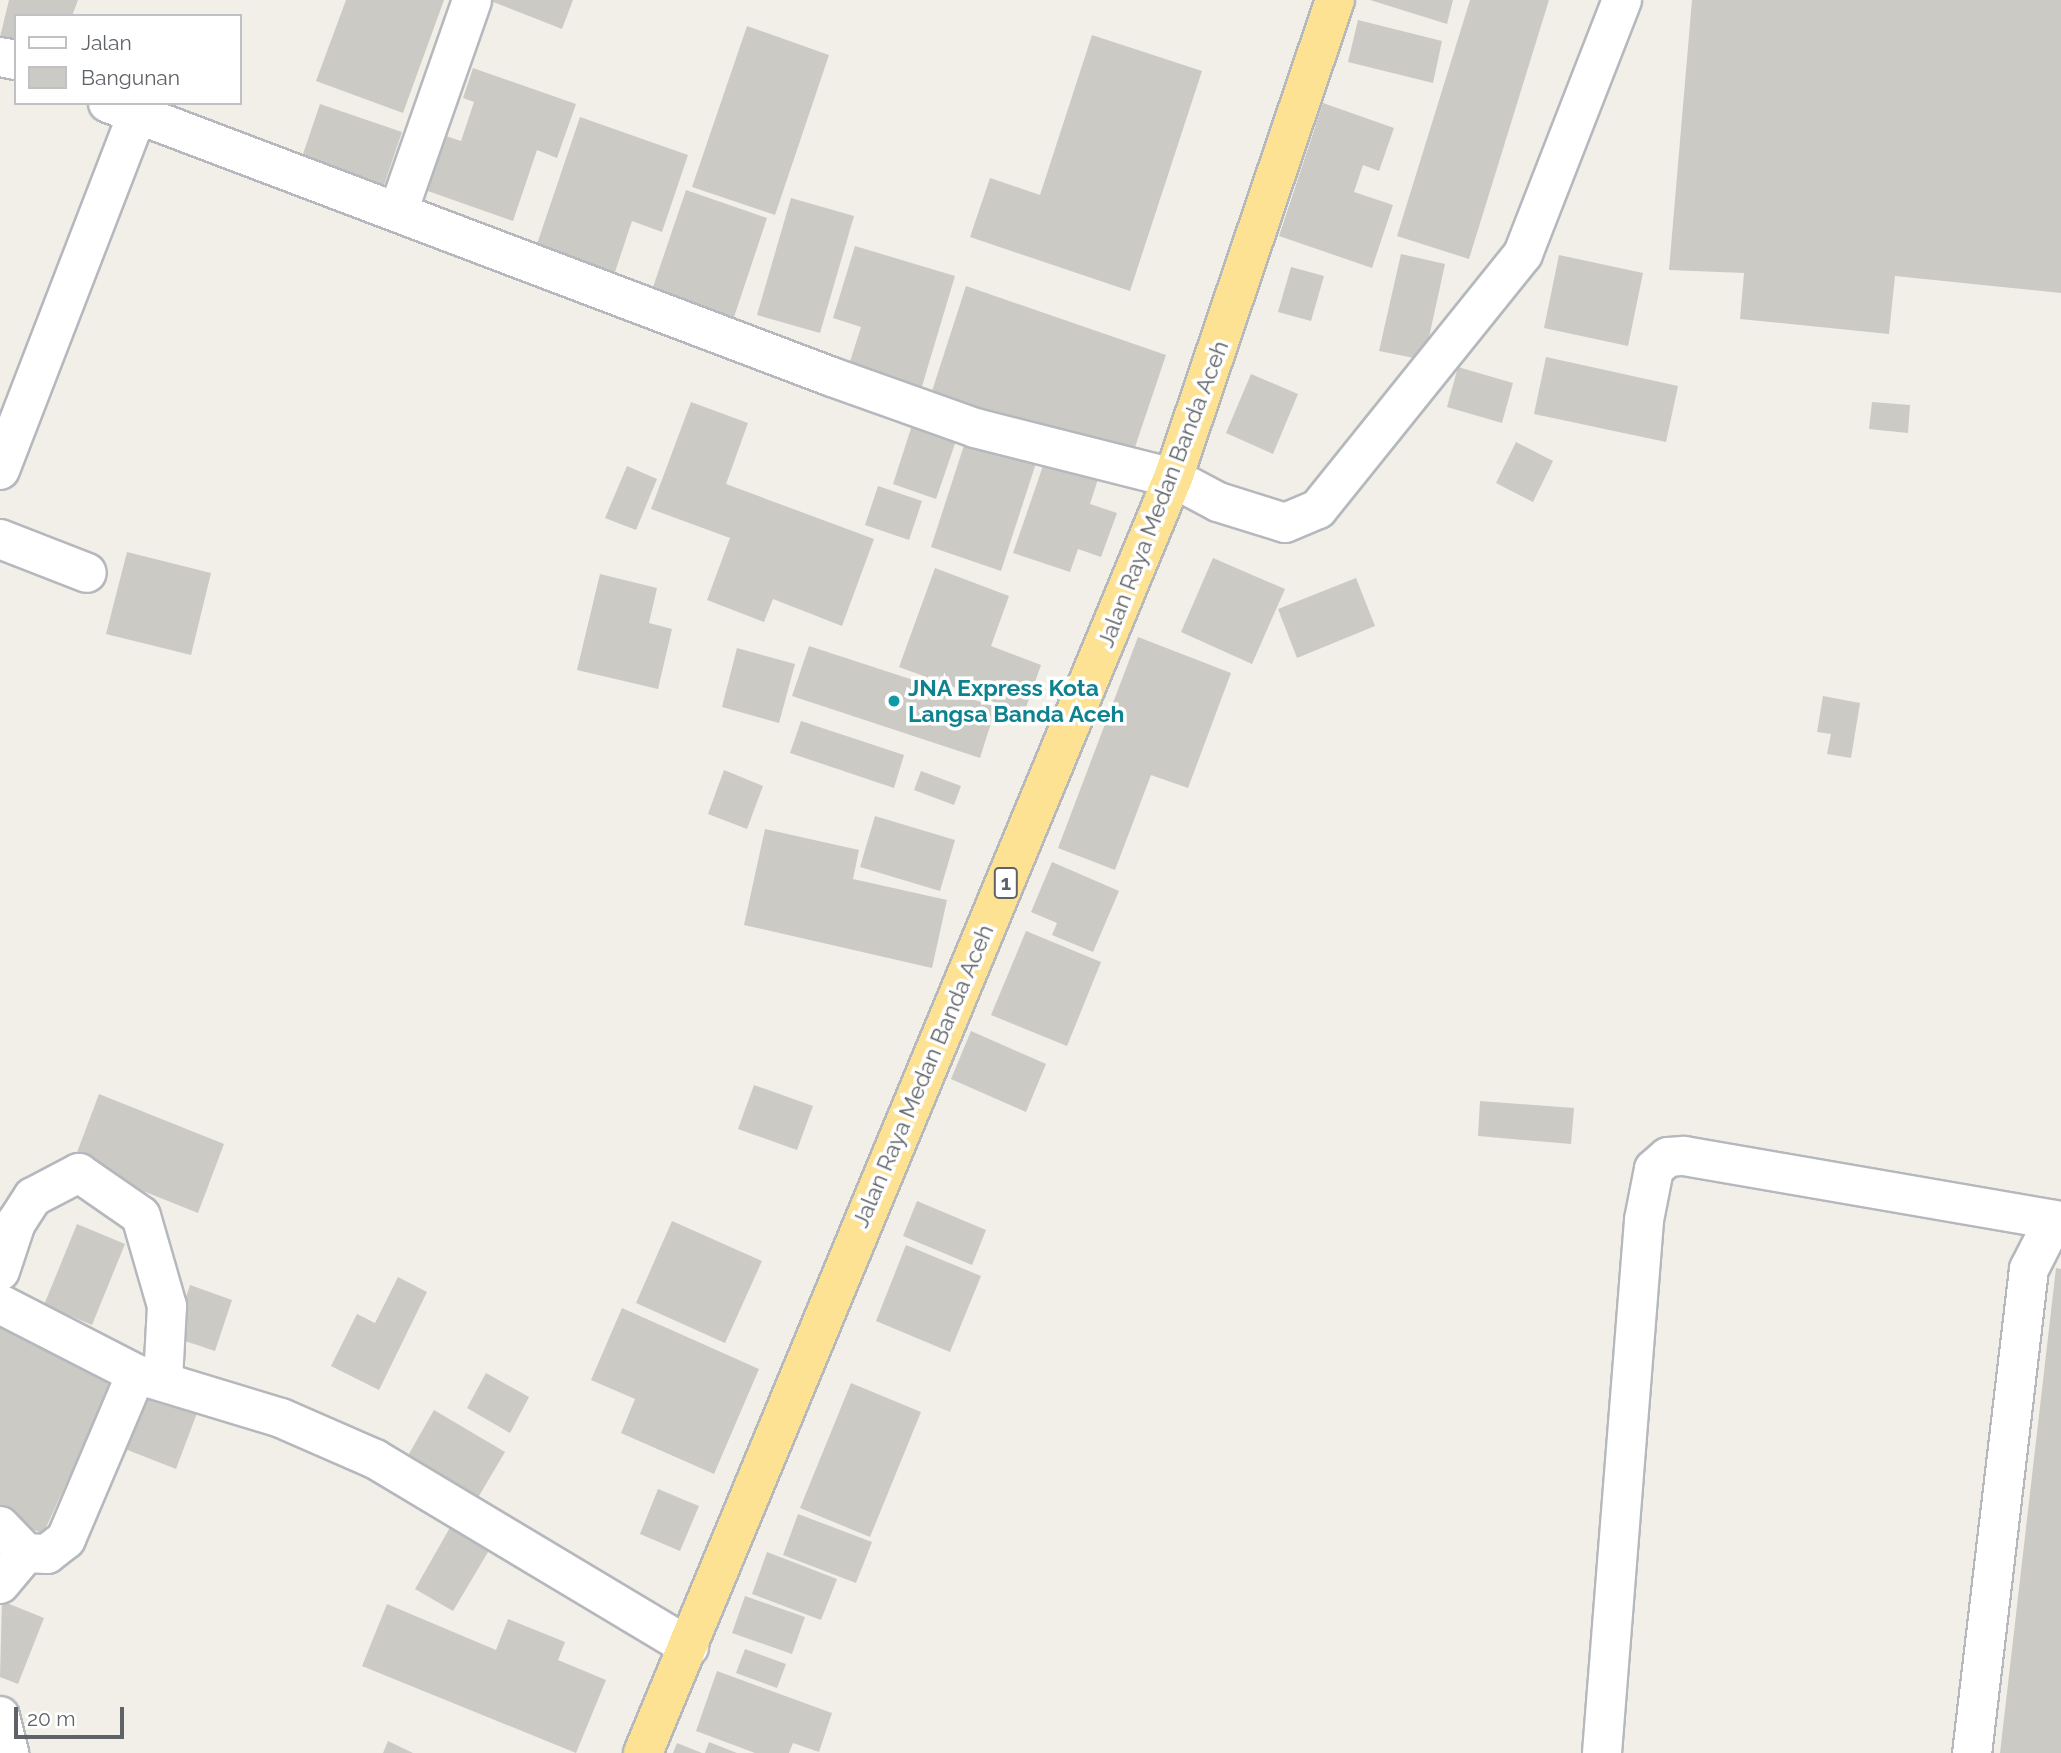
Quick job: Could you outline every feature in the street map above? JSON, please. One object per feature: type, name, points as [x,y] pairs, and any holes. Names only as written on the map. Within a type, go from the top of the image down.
[{"type":"highway","name":"Jalan Raya Medan Banda Aceh","points":[[643,1753],[1174,478],[1335,0]]},
{"type":"street","points":[[399,209],[472,0]]},
{"type":"street","points":[[0,470],[122,110],[399,209],[975,428],[1174,478],[1218,502],[1285,523],[1318,509],[1523,254],[1622,0]]},
{"type":"street","points":[[0,539],[87,573]]},
{"type":"street","points":[[1602,1753],[1639,1276],[1649,1192],[1659,1161],[1684,1156],[2058,1221],[2029,1269],[1972,1753]]},
{"type":"street","points":[[0,1270],[16,1223],[33,1196],[79,1173],[141,1216],[167,1306],[149,1377],[66,1539],[47,1554],[26,1553],[0,1526]]},
{"type":"street","points":[[0,1304],[149,1377],[281,1418],[375,1459],[689,1647]]},
{"type":"street","points":[[0,1584],[26,1553]]},
{"type":"street","points":[[0,1716],[9,1753]]},
{"type":"building","points":[[9,0],[78,0],[73,14],[14,14],[14,42],[0,37]]},
{"type":"building","points":[[346,0],[444,0],[403,113],[316,81]]},
{"type":"building","points":[[488,0],[573,0],[562,29]]},
{"type":"building","points":[[1370,0],[1453,0],[1447,24]]},
{"type":"building","points":[[1470,0],[1549,0],[1469,259],[1397,236]]},
{"type":"building","points":[[1692,0],[2061,0],[2061,293],[1895,276],[1889,334],[1740,319],[1744,273],[1669,270]]},
{"type":"building","points":[[1358,20],[1442,41],[1433,83],[1348,62]]},
{"type":"building","points":[[747,26],[829,55],[775,215],[692,187]]},
{"type":"building","points":[[1092,35],[1202,71],[1130,291],[970,237],[990,178],[1040,195]]},
{"type":"building","points":[[473,68],[576,104],[557,158],[537,150],[513,221],[425,190],[443,135],[461,141],[474,102],[463,98]]},
{"type":"building","points":[[1323,103],[1394,128],[1379,171],[1363,165],[1354,192],[1393,205],[1372,268],[1279,236]]},
{"type":"building","points":[[320,104],[402,132],[383,188],[301,160]]},
{"type":"building","points":[[580,117],[688,155],[662,232],[632,221],[614,275],[536,247]]},
{"type":"building","points":[[686,190],[767,218],[732,323],[650,296]]},
{"type":"building","points":[[791,198],[854,216],[820,333],[757,315]]},
{"type":"building","points":[[855,246],[955,276],[920,393],[847,371],[861,327],[833,318]]},
{"type":"building","points":[[1401,254],[1445,264],[1424,360],[1379,351]]},
{"type":"building","points":[[1559,255],[1643,273],[1628,346],[1544,328]]},
{"type":"building","points":[[1291,267],[1324,276],[1311,321],[1278,312]]},
{"type":"building","points":[[966,286],[1166,355],[1131,459],[932,391]]},
{"type":"building","points":[[1546,357],[1678,386],[1666,442],[1534,414]]},
{"type":"building","points":[[1458,367],[1513,383],[1502,423],[1447,407]]},
{"type":"building","points":[[1251,374],[1298,394],[1273,454],[1226,433]]},
{"type":"building","points":[[691,402],[748,423],[726,484],[874,539],[842,626],[773,599],[764,622],[707,600],[730,538],[651,509]]},
{"type":"building","points":[[1872,402],[1910,405],[1908,433],[1869,429]]},
{"type":"building","points":[[914,419],[958,435],[936,499],[893,484]]},
{"type":"building","points":[[967,436],[1037,460],[1001,571],[931,547]]},
{"type":"building","points":[[1516,442],[1553,461],[1533,502],[1496,483]]},
{"type":"building","points":[[1045,460],[1098,479],[1090,504],[1117,513],[1101,557],[1078,549],[1070,572],[1013,553]]},
{"type":"building","points":[[627,466],[657,479],[636,530],[605,518]]},
{"type":"building","points":[[878,486],[922,501],[909,540],[865,525]]},
{"type":"building","points":[[127,552],[211,573],[191,655],[106,634]]},
{"type":"building","points":[[1213,558],[1285,589],[1252,664],[1181,632]]},
{"type":"building","points":[[935,568],[1009,596],[991,646],[1041,665],[1024,713],[899,667]]},
{"type":"building","points":[[600,574],[657,588],[649,623],[672,629],[658,689],[577,670]]},
{"type":"building","points":[[1356,578],[1375,626],[1297,658],[1278,609]]},
{"type":"building","points":[[1138,637],[1231,673],[1188,788],[1151,775],[1115,870],[1058,848]]},
{"type":"building","name":"JNA Express Kota Langsa Banda Aceh","points":[[809,646],[996,707],[980,758],[792,696]]},
{"type":"building","points":[[737,648],[795,664],[779,723],[722,707]]},
{"type":"building","points":[[1823,696],[1860,703],[1851,758],[1827,754],[1831,734],[1817,732]]},
{"type":"building","points":[[801,721],[904,755],[894,788],[790,753]]},
{"type":"building","points":[[724,770],[763,786],[747,829],[708,814]]},
{"type":"building","points":[[921,771],[961,786],[954,805],[914,790]]},
{"type":"building","points":[[875,816],[955,840],[940,891],[860,867]]},
{"type":"building","points":[[765,829],[859,850],[853,879],[947,900],[932,968],[744,925]]},
{"type":"building","points":[[1052,862],[1119,891],[1093,952],[1052,935],[1057,923],[1031,912]]},
{"type":"building","points":[[1026,931],[1101,962],[1067,1046],[991,1015]]},
{"type":"building","points":[[971,1031],[1046,1064],[1026,1112],[951,1079]]},
{"type":"building","points":[[754,1085],[813,1106],[797,1150],[738,1129]]},
{"type":"building","points":[[99,1094],[224,1144],[198,1213],[73,1163]]},
{"type":"building","points":[[1480,1101],[1574,1108],[1571,1144],[1478,1136]]},
{"type":"building","points":[[917,1201],[986,1230],[972,1265],[903,1236]]},
{"type":"building","points":[[672,1221],[762,1261],[725,1343],[636,1303]]},
{"type":"building","points":[[77,1224],[125,1244],[92,1325],[44,1305]]},
{"type":"building","points":[[906,1245],[981,1276],[950,1352],[876,1321]]},
{"type":"building","points":[[2056,1268],[2061,1269],[2061,1753],[2000,1753]]},
{"type":"building","points":[[398,1277],[427,1292],[379,1390],[331,1366],[357,1314],[375,1323]]},
{"type":"building","points":[[190,1285],[232,1300],[215,1351],[173,1337]]},
{"type":"building","points":[[622,1308],[759,1369],[714,1474],[621,1433],[635,1399],[591,1380]]},
{"type":"building","points":[[0,1321],[116,1375],[43,1534],[0,1514]]},
{"type":"building","points":[[486,1373],[529,1397],[510,1433],[467,1408]]},
{"type":"building","points":[[851,1383],[921,1412],[870,1537],[800,1508]]},
{"type":"building","points":[[142,1391],[197,1413],[176,1469],[120,1447]]},
{"type":"building","points":[[434,1410],[505,1452],[476,1501],[406,1459]]},
{"type":"building","points":[[658,1489],[699,1506],[680,1551],[640,1534]]},
{"type":"building","points":[[798,1514],[872,1542],[856,1583],[783,1555]]},
{"type":"building","points":[[452,1524],[491,1547],[453,1611],[415,1589]]},
{"type":"building","points":[[767,1552],[837,1579],[821,1620],[752,1594]]},
{"type":"building","points":[[745,1596],[805,1617],[792,1654],[732,1633]]},
{"type":"building","points":[[2,1601],[44,1618],[18,1684],[0,1677]]},
{"type":"building","points":[[387,1604],[496,1650],[508,1619],[565,1642],[558,1660],[606,1680],[576,1753],[362,1666]]},
{"type":"building","points":[[745,1649],[786,1664],[777,1688],[736,1673]]},
{"type":"building","points":[[717,1671],[832,1713],[819,1752],[793,1743],[789,1753],[755,1753],[696,1731]]},
{"type":"building","points":[[388,1741],[413,1753],[383,1753]]},
{"type":"building","points":[[709,1742],[737,1753],[705,1753]]},
{"type":"building","points":[[677,1743],[702,1753],[673,1753]]},
{"type":"place","name":"JNA Express Kota Langsa Banda Aceh","points":[[894,701]]}]
